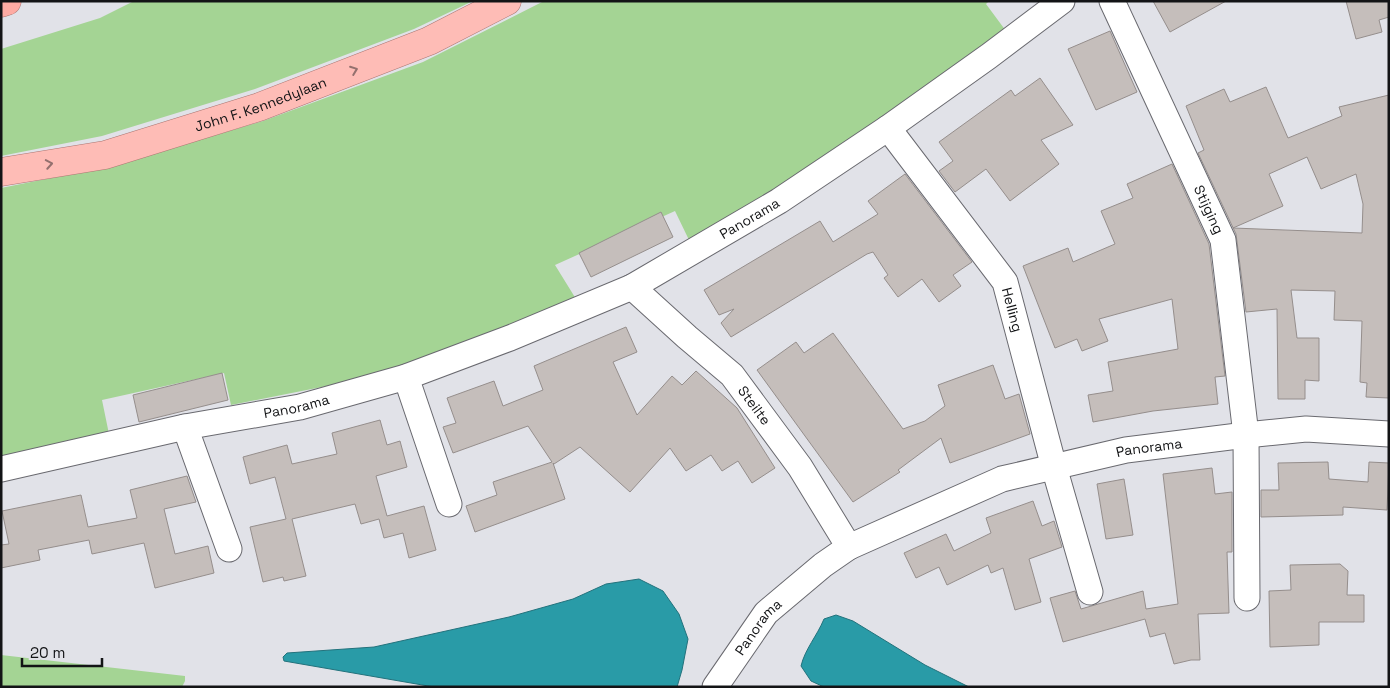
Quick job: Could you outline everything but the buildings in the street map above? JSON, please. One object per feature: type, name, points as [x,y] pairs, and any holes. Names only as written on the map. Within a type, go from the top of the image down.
[{"type":"highway","points":[[1,3],[7,1]]},
{"type":"highway","name":"John F. Kennedylaan","points":[[1,172],[105,154],[259,107],[429,41],[507,1]]},
{"type":"street","name":"Panorama","points":[[1,469],[185,427],[300,407],[406,377],[510,338],[632,287],[779,201],[888,128],[1062,1]]},
{"type":"street","name":"Stijging","points":[[1112,1],[1224,240],[1246,435]]},
{"type":"street","name":"Helling","points":[[888,128],[1005,282],[1054,467]]},
{"type":"street","name":"Steilte","points":[[632,287],[732,375],[800,467],[849,547]]},
{"type":"street","points":[[406,377],[449,504]]},
{"type":"street","points":[[185,427],[229,549]]},
{"type":"street","name":"Panorama","points":[[715,687],[766,613],[823,565],[849,547],[1002,479],[1126,450],[1246,435],[1306,429],[1389,434]]},
{"type":"street","points":[[1246,435],[1247,598]]},
{"type":"street","points":[[1054,467],[1090,592]]},
{"type":"green space","points":[[134,1],[473,1],[414,29],[255,89],[102,136],[1,156],[1,49],[100,18]]},
{"type":"green space","points":[[544,1],[989,1],[986,4],[1006,31],[815,167],[689,240],[675,211],[555,265],[576,299],[377,376],[231,405],[224,373],[102,400],[110,439],[1,461],[1,188],[111,166],[263,121],[423,62]]},
{"type":"green space","points":[[1,655],[185,676],[185,681],[182,687],[1,687]]},
{"type":"water","points":[[639,579],[663,591],[679,614],[688,639],[677,687],[434,687],[284,661],[283,657],[287,653],[374,647],[509,617],[573,599],[606,584]]},
{"type":"water","points":[[836,615],[853,621],[925,665],[969,687],[824,687],[811,681],[801,666],[803,660],[824,619]]}]
